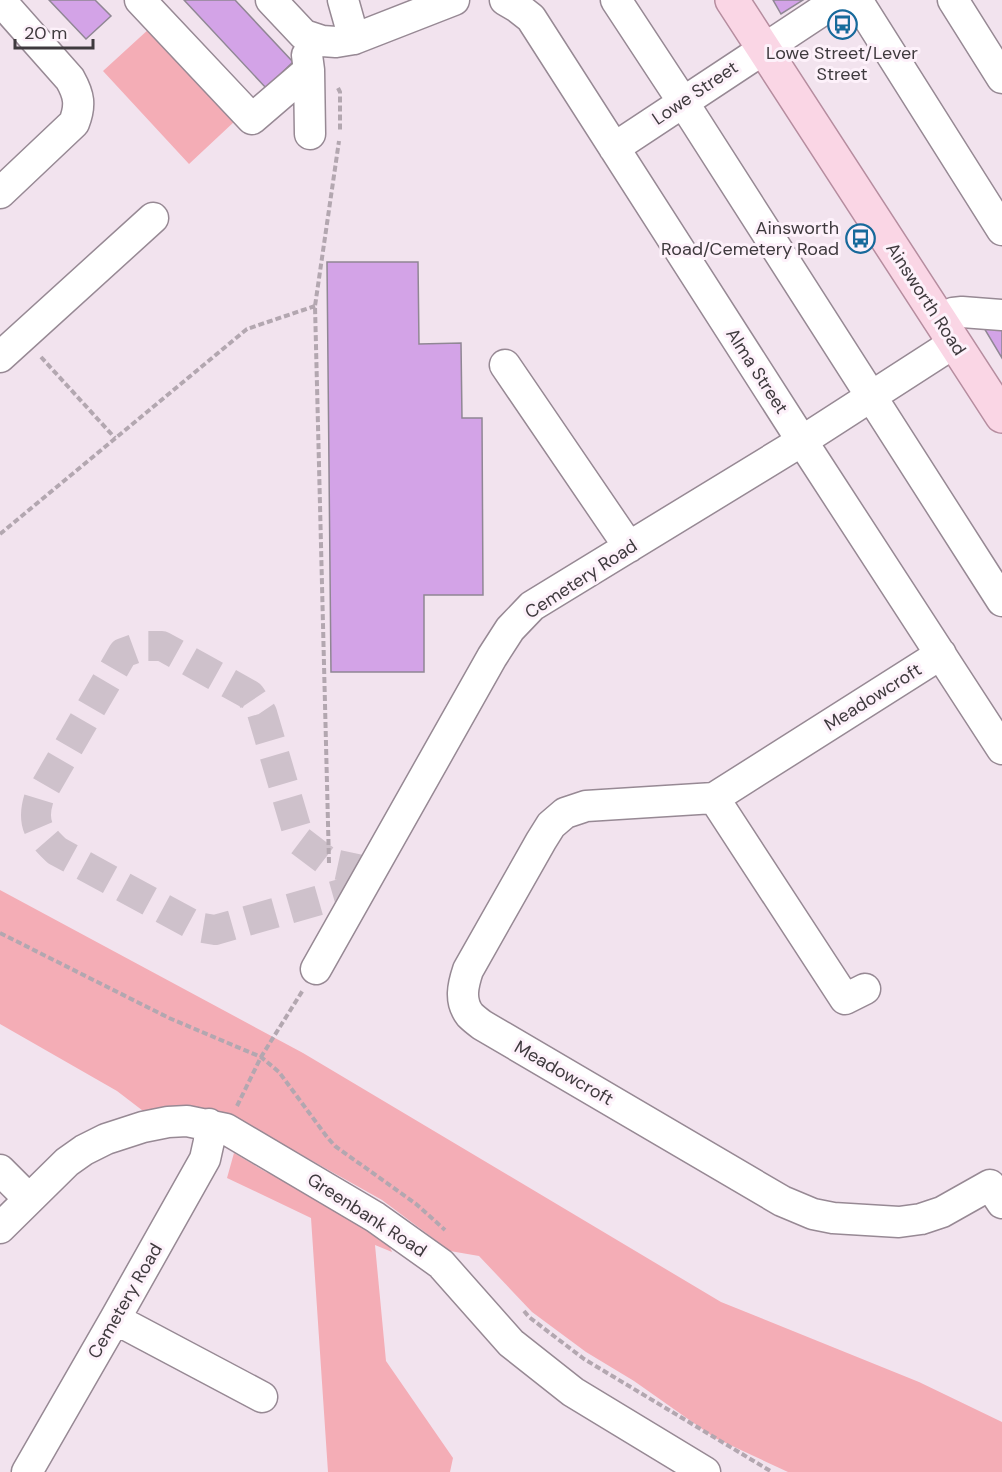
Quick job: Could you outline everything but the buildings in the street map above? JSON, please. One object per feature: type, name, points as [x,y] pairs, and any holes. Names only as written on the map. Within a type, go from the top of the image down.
[{"type":"main road","name":"Ainsworth Road","points":[[732,0],[1002,416]]},
{"type":"street","points":[[140,0],[252,119],[322,76]]},
{"type":"street","points":[[271,0],[304,35],[322,76],[310,134]]},
{"type":"street","points":[[343,0],[354,39]]},
{"type":"street","points":[[304,35],[322,41],[336,42],[354,39],[454,0]]},
{"type":"street","name":"Alma Street","points":[[505,0],[531,18],[941,654],[992,713],[1002,749]]},
{"type":"street","points":[[616,0],[1002,601]]},
{"type":"street","name":"Lowe Street","points":[[614,147],[838,0]]},
{"type":"street","points":[[857,0],[1002,230]]},
{"type":"street","points":[[953,0],[1002,78]]},
{"type":"street","points":[[0,193],[74,123],[79,101],[70,79],[4,12]]},
{"type":"street","points":[[0,357],[153,218]]},
{"type":"street","name":"Cemetery Road","points":[[316,969],[486,667],[510,628],[532,606],[870,397],[946,331],[953,313],[1002,315]]},
{"type":"street","points":[[506,365],[629,547]]},
{"type":"street","name":"Meadowcroft","points":[[941,654],[714,798],[586,806],[565,813],[551,825],[468,970],[463,986],[463,1001],[470,1014],[482,1025],[782,1201],[813,1214],[833,1218],[899,1222],[921,1219],[998,1188]]},
{"type":"street","points":[[714,798],[845,999],[865,988]]},
{"type":"street","name":"Greenbank Road","points":[[0,1228],[67,1162],[106,1139],[142,1127],[168,1122],[187,1121],[218,1126],[375,1216],[441,1264],[512,1343],[573,1392],[705,1472]]},
{"type":"street","name":"Cemetery Road","points":[[27,1472],[205,1159],[208,1141],[218,1126]]},
{"type":"street","points":[[0,1170],[29,1199]]},
{"type":"street","points":[[115,1319],[262,1396]]},
{"type":"path","points":[[322,76],[340,92],[341,126],[315,306],[329,863]]},
{"type":"path","points":[[0,534],[247,329],[315,306]]},
{"type":"path","points":[[22,337],[115,438]]},
{"type":"path","points":[[218,1126],[316,969]]},
{"type":"shaded area","points":[[150,28],[235,121],[189,164],[103,71]]},
{"type":"shaded area","points":[[0,890],[303,1053],[721,1302],[919,1382],[1002,1422],[1002,1472],[788,1472],[715,1438],[634,1381],[586,1352],[532,1312],[479,1256],[450,1251],[382,1200],[291,1149],[222,1112],[179,1109],[151,1117],[117,1091],[0,1024]]},
{"type":"shaded area","points":[[234,1153],[266,1172],[334,1200],[382,1229],[392,1252],[375,1245],[386,1361],[453,1458],[450,1472],[328,1472],[311,1218],[227,1178]]},
{"type":"tunnel","points":[[362,888],[215,930],[197,927],[57,851],[38,828],[36,814],[39,798],[123,653],[142,646],[162,646],[250,695],[262,713],[300,841],[329,863],[371,872]]},
{"type":"place","name":"Lowe Street/Lever Street","points":[[842,24]]},
{"type":"place","name":"Ainsworth Road/Cemetery Road","points":[[860,238]]}]
